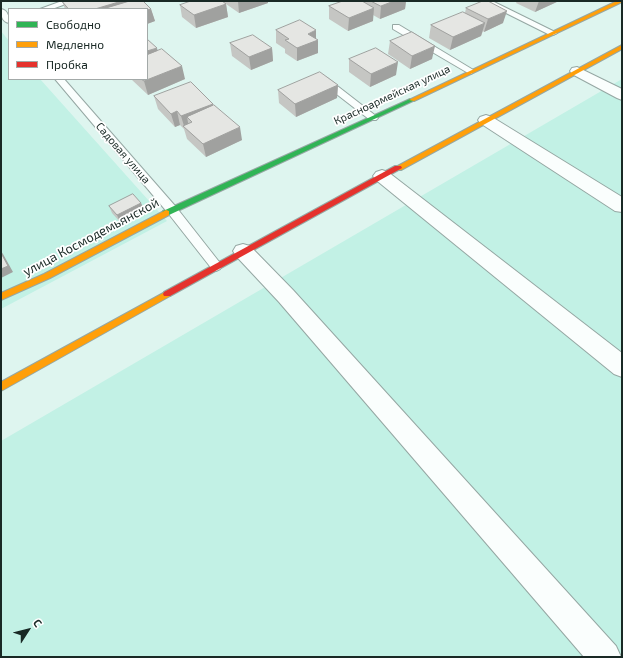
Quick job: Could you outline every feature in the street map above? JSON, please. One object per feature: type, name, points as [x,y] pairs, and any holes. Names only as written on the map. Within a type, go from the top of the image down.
[{"type":"street","name":"Красноармейская улица","points":[[172,210],[373,118],[621,1]]},
{"type":"street","points":[[1,387],[216,266],[622,47]]},
{"type":"street","points":[[577,71],[622,95]]},
{"type":"street","points":[[486,120],[622,206]]},
{"type":"street","points":[[382,176],[622,367]]},
{"type":"street","name":"улица Космодемьянской","points":[[1,297],[47,276],[172,210]]},
{"type":"street","points":[[243,252],[286,296],[605,657]]},
{"type":"lane","points":[[47,8],[70,1]]},
{"type":"lane","points":[[486,1],[553,33]]},
{"type":"lane","points":[[1,11],[8,19]]},
{"type":"lane","points":[[396,27],[471,71]]},
{"type":"lane","points":[[317,75],[373,118]]},
{"type":"lane","name":"Садовая улица","points":[[60,80],[172,210],[216,266]]},
{"type":"green space","points":[[1,31],[8,40],[8,80],[41,80],[167,221],[1,309]]},
{"type":"green space","points":[[622,79],[622,657],[1,657],[1,441]]},
{"type":"building","points":[[62,1],[122,1],[98,8],[68,8]]},
{"type":"building","points":[[130,1],[143,1],[151,9],[148,10],[148,8],[106,8]]},
{"type":"building","points":[[191,1],[222,1],[226,4],[194,15],[180,5]]},
{"type":"building","points":[[343,1],[362,1],[374,8],[349,18],[329,6]]},
{"type":"building","points":[[371,1],[394,1],[381,6]]},
{"type":"building","points":[[483,1],[488,1],[507,11],[488,19],[466,8]]},
{"type":"building","points":[[463,12],[485,23],[453,37],[431,25]]},
{"type":"building","points":[[300,20],[316,30],[308,34],[318,40],[297,48],[285,40],[289,39],[276,30]]},
{"type":"building","points":[[412,32],[435,46],[412,56],[390,41]]},
{"type":"building","points":[[253,35],[272,48],[249,57],[230,43]]},
{"type":"building","points":[[148,40],[157,48],[148,51]]},
{"type":"building","points":[[376,48],[398,62],[371,74],[349,59]]},
{"type":"building","points":[[162,49],[182,66],[148,79],[148,55]]},
{"type":"building","points":[[320,72],[338,85],[295,104],[278,90]]},
{"type":"building","points":[[191,82],[213,104],[181,116],[177,111],[171,114],[154,96]]},
{"type":"building","points":[[214,105],[240,127],[203,144],[183,126],[192,122],[187,117]]},
{"type":"building","points":[[133,194],[141,203],[117,215],[109,206]]},
{"type":"building","points":[[1,253],[8,266],[1,269]]},
{"type":"traffic: fast","points":[[166,213],[412,100]]},
{"type":"traffic: slow","points":[[412,100],[621,1]]},
{"type":"traffic: slow","points":[[398,168],[622,47]]},
{"type":"traffic: slow","points":[[1,297],[47,276],[166,213]]},
{"type":"traffic: slow","points":[[1,387],[167,294]]},
{"type":"traffic: jam","points":[[167,294],[398,168]]}]
